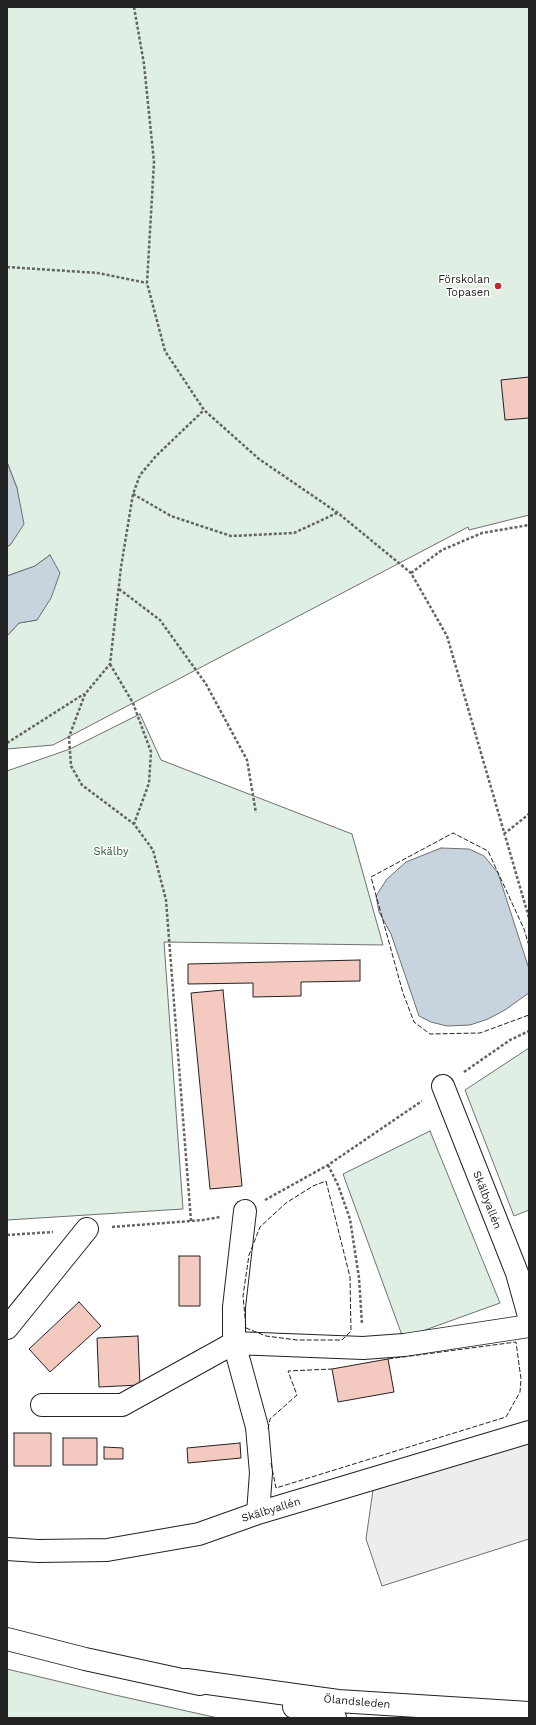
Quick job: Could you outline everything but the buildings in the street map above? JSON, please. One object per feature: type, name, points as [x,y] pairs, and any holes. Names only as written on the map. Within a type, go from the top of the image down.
[{"type":"main road","name":"Skälbyallén","points":[[443,1086],[516,1273],[529,1316]]},
{"type":"main road","points":[[245,1211],[234,1307],[234,1343],[257,1427],[261,1473],[258,1513]]},
{"type":"main road","points":[[7,1328],[87,1229]]},
{"type":"main road","points":[[42,1406],[122,1405],[234,1343],[363,1348],[404,1345],[529,1326]]},
{"type":"main road","name":"Skälbyallén","points":[[7,1549],[38,1551],[107,1550],[200,1534],[258,1513],[529,1432]]},
{"type":"main road","name":"Ölandsleden","points":[[7,1638],[85,1659],[186,1680],[335,1718]]},
{"type":"main road","name":"Ölandsleden","points":[[186,1680],[338,1701],[529,1713]]},
{"type":"path","points":[[134,7],[144,64],[154,162],[147,283],[165,351],[204,410],[258,459],[338,513],[411,573],[447,636],[529,918]]},
{"type":"path","points":[[7,267],[98,273],[147,283]]},
{"type":"path","points":[[7,743],[85,694],[110,664],[118,588],[133,494],[140,475],[156,456],[204,410]]},
{"type":"path","points":[[133,494],[171,516],[231,536],[294,533],[338,513]]},
{"type":"path","points":[[411,573],[442,550],[482,533],[529,525]]},
{"type":"path","points":[[118,588],[160,620],[206,684],[248,760],[256,813]]},
{"type":"path","points":[[110,664],[133,704],[151,752],[149,784],[134,824]]},
{"type":"path","points":[[85,694],[69,737],[71,766],[82,785],[134,824],[153,850],[166,900],[191,1221]]},
{"type":"path","points":[[504,834],[529,814]]},
{"type":"path","points":[[7,1235],[203,1220],[245,1211],[328,1165],[510,1040],[529,1031]]},
{"type":"path","points":[[328,1165],[338,1185],[350,1219],[360,1278],[363,1348]]},
{"type":"green space","points":[[7,7],[529,7],[529,515],[469,530],[468,527],[53,745],[7,749],[7,636],[19,623],[37,620],[50,555],[35,566],[7,576],[7,547],[11,544],[17,488],[7,462]]},
{"type":"green space","name":"Skälby","points":[[140,714],[161,760],[352,834],[383,945],[164,942],[183,1209],[7,1220],[7,771],[70,749]]},
{"type":"green space","points":[[529,1048],[529,1210],[514,1216],[465,1090]]},
{"type":"green space","points":[[430,1131],[500,1303],[403,1338],[343,1174]]},
{"type":"green space","points":[[7,1669],[115,1695],[218,1718],[7,1718]]},
{"type":"shaded area","points":[[7,462],[17,488],[24,524],[11,544],[7,547]]},
{"type":"shaded area","points":[[50,555],[60,573],[51,598],[37,620],[19,623],[7,636],[7,576],[35,566]]},
{"type":"shaded area","points":[[441,848],[469,849],[484,856],[498,873],[529,969],[529,993],[505,1010],[488,1019],[470,1025],[447,1026],[431,1022],[419,1016],[391,934],[379,912],[376,896],[387,879],[406,862]]},
{"type":"shaded area","points":[[529,1442],[529,1539],[382,1586],[366,1539],[373,1490]]},
{"type":"fence","points":[[529,946],[524,929],[488,851],[453,833],[371,877],[403,993],[414,1022],[430,1034],[480,1033],[529,1015]]},
{"type":"fence","points":[[326,1181],[350,1277],[351,1331],[342,1340],[297,1340],[266,1336],[246,1328],[243,1296],[249,1255],[260,1227],[286,1203],[313,1186],[326,1181]]},
{"type":"fence","points":[[271,1463],[276,1488],[506,1417],[520,1392],[521,1379],[516,1342],[388,1359]]},
{"type":"fence","points":[[268,1429],[270,1419],[297,1395],[288,1371],[332,1369]]},
{"type":"place","name":"Förskolan Topasen","points":[[498,286]]}]
